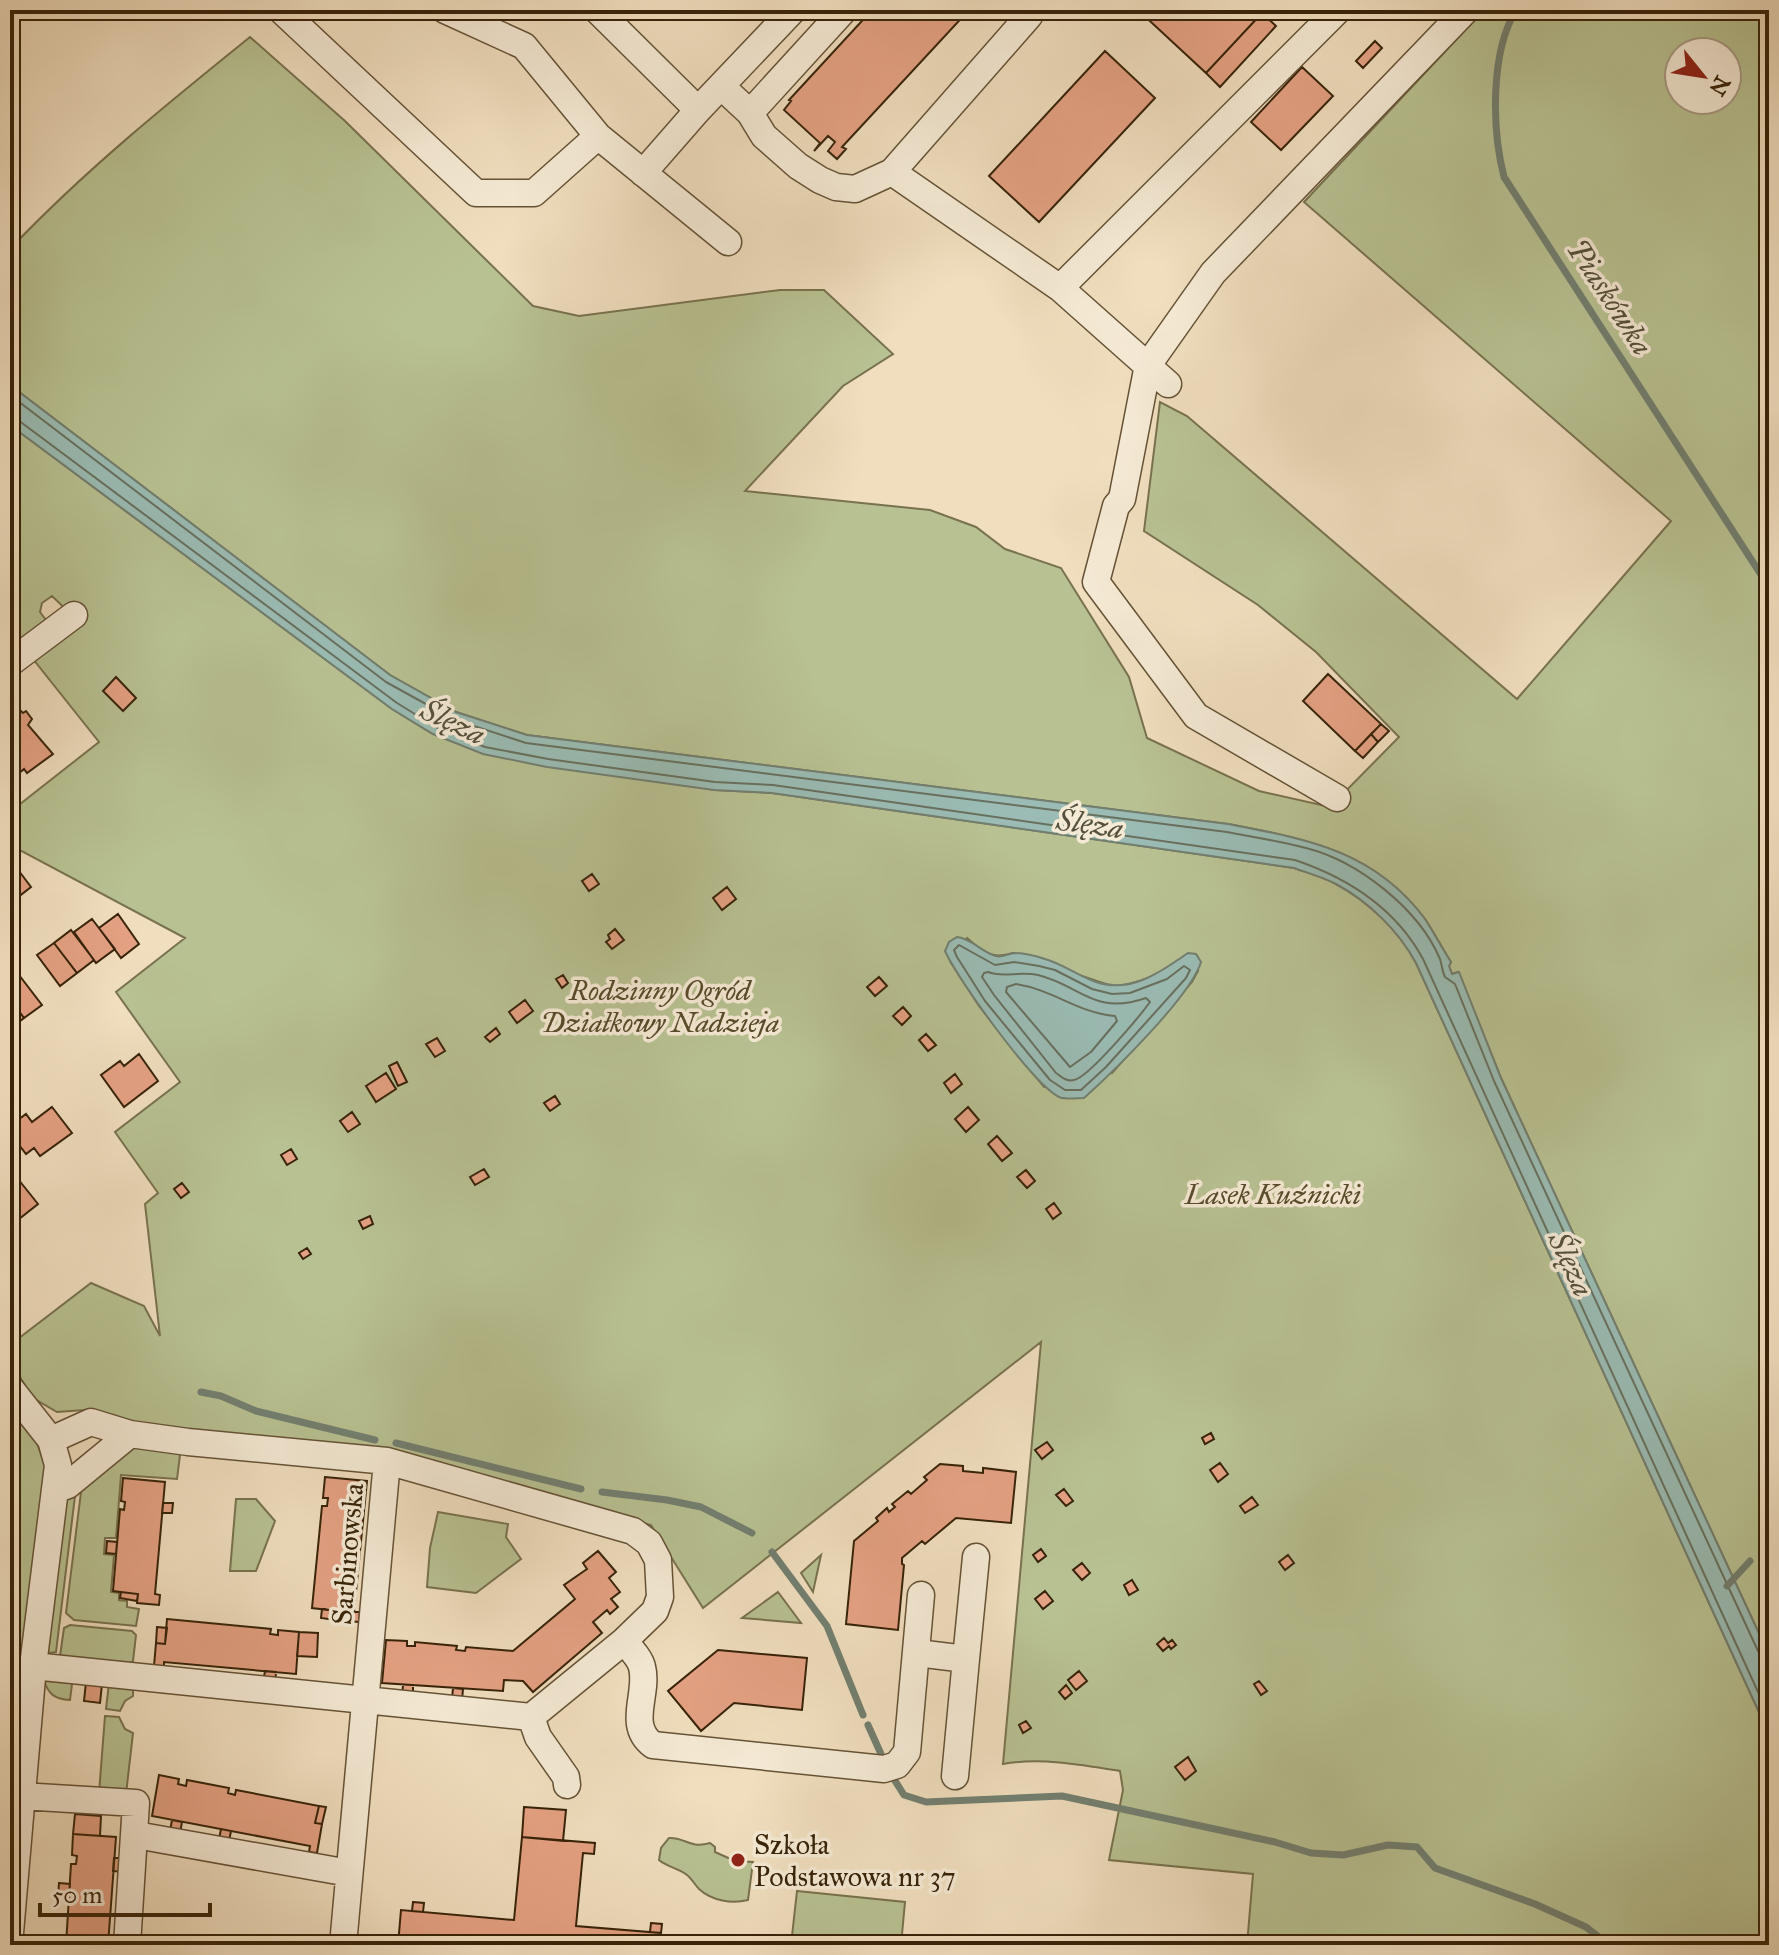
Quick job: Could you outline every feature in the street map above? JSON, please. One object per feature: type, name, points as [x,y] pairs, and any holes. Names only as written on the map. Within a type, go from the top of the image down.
[{"type":"street","points":[[281,10],[476,193],[534,193],[598,136]]},
{"type":"street","points":[[445,10],[524,46],[598,136],[728,242]]},
{"type":"street","points":[[597,10],[698,110]]},
{"type":"street","points":[[643,173],[793,10]]},
{"type":"street","points":[[750,113],[844,10]]},
{"type":"street","points":[[721,86],[750,113],[764,136],[798,166],[828,183],[855,189],[892,172],[1029,16],[1030,10]]},
{"type":"street","points":[[1060,288],[1338,10]]},
{"type":"street","points":[[1337,798],[1196,716],[1096,582],[1116,506],[1122,499],[1148,365],[1213,273],[1320,173],[1466,10]]},
{"type":"street","points":[[892,172],[1060,288],[1168,384]]},
{"type":"street","points":[[10,663],[74,615]]},
{"type":"street","points":[[10,1388],[51,1440],[58,1465],[17,1809],[10,1945]]},
{"type":"street","name":"Sarbinowska","points":[[51,1440],[91,1422],[130,1434],[188,1442],[387,1461],[343,1945]]},
{"type":"street","points":[[57,1489],[68,1485],[130,1434]]},
{"type":"street","points":[[33,1666],[531,1717],[624,1641],[655,1611],[660,1597],[658,1560],[649,1543],[633,1531],[387,1461]]},
{"type":"street","points":[[955,1776],[976,1557]]},
{"type":"street","points":[[624,1641],[642,1665],[640,1728],[645,1739],[653,1745],[884,1769],[897,1765],[907,1752],[921,1595]]},
{"type":"street","points":[[917,1653],[966,1659]]},
{"type":"street","points":[[531,1717],[538,1737],[566,1777],[567,1785]]},
{"type":"street","points":[[17,1809],[136,1803],[127,1945]]},
{"type":"street","points":[[136,1835],[349,1873]]},
{"type":"green space","points":[[1484,10],[1769,10],[1769,1655],[1501,1078],[1458,972],[1452,974],[1451,962],[1425,919],[1383,877],[1336,851],[1311,842],[1228,824],[527,735],[456,712],[390,675],[10,385],[10,249],[97,165],[250,37],[345,121],[533,306],[579,316],[780,290],[824,290],[893,354],[843,386],[745,491],[930,510],[976,527],[1005,549],[1061,568],[1129,677],[1147,738],[1259,791],[1330,807],[1399,737],[1316,652],[1258,605],[1144,531],[1160,402],[1187,416],[1517,699],[1671,521],[1304,202]]},
{"type":"green space","points":[[10,425],[392,709],[433,734],[714,790],[772,793],[1294,868],[1331,882],[1360,899],[1392,928],[1416,963],[1769,1734],[1769,1945],[1247,1945],[1253,1874],[1109,1860],[1123,1790],[1120,1771],[1046,1762],[1003,1764],[1041,1342],[703,1608],[651,1525],[381,1449],[124,1424],[85,1410],[57,1412],[33,1398],[10,1361],[10,1345],[91,1283],[144,1306],[160,1336],[145,1204],[158,1193],[115,1132],[180,1082],[116,992],[185,938],[10,845],[10,812],[99,742],[33,659],[80,623],[52,596],[42,603],[40,612],[46,620],[10,648]],"holes":[[[967,938],[993,955],[1013,953],[1112,986],[1147,978],[1178,960],[1198,971],[1192,982],[1112,1073],[1044,1087],[979,1006],[950,961]]]},
{"type":"green space","points":[[10,1410],[37,1443],[47,1471],[23,1655],[10,1653]]},
{"type":"green space","points":[[132,1444],[173,1449],[180,1455],[177,1479],[121,1475],[116,1538],[105,1538],[104,1554],[114,1555],[111,1592],[119,1593],[119,1600],[127,1601],[127,1607],[139,1609],[136,1626],[74,1620],[66,1613],[82,1484]]},
{"type":"green space","points":[[71,1493],[75,1496],[56,1652],[49,1653],[66,1497]]},
{"type":"green space","points":[[236,1499],[256,1499],[275,1521],[256,1571],[230,1571]]},
{"type":"green space","points":[[438,1512],[508,1524],[506,1537],[521,1559],[476,1593],[427,1587],[430,1548]]},
{"type":"green space","points":[[821,1555],[813,1592],[801,1573]]},
{"type":"green space","points":[[778,1592],[801,1623],[742,1618]]},
{"type":"green space","points":[[70,1625],[132,1631],[136,1635],[133,1661],[127,1668],[60,1656],[64,1628]]},
{"type":"green space","points":[[57,1675],[73,1676],[70,1700],[53,1695],[46,1686],[44,1681]]},
{"type":"green space","points":[[109,1683],[133,1686],[133,1696],[125,1701],[120,1711],[106,1709]]},
{"type":"green space","points":[[105,1716],[119,1717],[125,1729],[133,1733],[126,1794],[99,1793]]},
{"type":"green space","points":[[669,1838],[697,1845],[710,1843],[715,1847],[715,1852],[735,1861],[753,1862],[748,1900],[735,1902],[716,1899],[699,1889],[687,1875],[659,1860],[661,1848]]},
{"type":"green space","points":[[797,1891],[905,1902],[901,1945],[791,1945]]},
{"type":"water","name":"Ślęza","points":[[10,385],[390,675],[456,712],[527,735],[1228,824],[1311,842],[1337,851],[1384,877],[1425,919],[1451,962],[1452,974],[1459,972],[1501,1078],[1769,1655],[1769,1734],[1416,963],[1392,928],[1360,899],[1331,882],[1294,868],[772,793],[714,790],[547,767],[483,754],[433,734],[392,709],[10,425]]},
{"type":"water","points":[[957,937],[996,956],[1014,953],[1038,957],[1109,985],[1145,979],[1188,953],[1196,954],[1201,962],[1194,977],[1167,1013],[1113,1071],[1084,1098],[1065,1098],[1047,1088],[1032,1073],[965,984],[945,951],[949,942]]},
{"type":"building","points":[[872,10],[969,10],[842,147],[846,149],[837,159],[828,151],[835,142],[828,136],[814,151],[820,143],[784,110],[789,100]]},
{"type":"building","points":[[1138,10],[1259,10],[1262,13],[1206,73]]},
{"type":"building","points":[[1262,13],[1276,26],[1220,87],[1206,73]]},
{"type":"building","points":[[1375,41],[1382,48],[1363,68],[1356,61]]},
{"type":"building","points":[[1105,51],[1155,98],[1039,222],[989,176]]},
{"type":"building","points":[[1302,67],[1333,96],[1281,150],[1251,122]]},
{"type":"building","points":[[1328,674],[1381,724],[1355,751],[1303,701]]},
{"type":"building","points":[[116,677],[136,698],[123,711],[103,691]]},
{"type":"building","points":[[26,711],[32,719],[28,725],[53,754],[27,773],[24,769],[10,786],[10,719]]},
{"type":"building","points":[[1381,724],[1389,731],[1378,742],[1371,734]]},
{"type":"building","points":[[1371,734],[1378,742],[1363,758],[1355,751]]},
{"type":"building","points":[[10,859],[31,887],[13,901],[10,897]]},
{"type":"building","points":[[592,874],[599,884],[589,891],[582,881]]},
{"type":"building","points":[[727,887],[736,899],[722,910],[713,898]]},
{"type":"building","points":[[118,914],[139,944],[121,958],[99,928]]},
{"type":"building","points":[[92,919],[115,949],[96,963],[74,932]]},
{"type":"building","points":[[615,929],[624,940],[612,949],[606,942]]},
{"type":"building","points":[[71,930],[94,960],[77,973],[54,943]]},
{"type":"building","points":[[54,943],[77,973],[60,986],[37,955]]},
{"type":"building","points":[[19,975],[42,1005],[24,1018],[10,999],[10,982]]},
{"type":"building","points":[[563,975],[568,983],[562,988],[556,979]]},
{"type":"building","points":[[879,977],[887,986],[875,996],[867,987]]},
{"type":"building","points":[[10,999],[24,1018],[10,1029]]},
{"type":"building","points":[[525,1000],[533,1011],[517,1023],[509,1012]]},
{"type":"building","points":[[903,1007],[911,1016],[902,1025],[893,1016]]},
{"type":"building","points":[[496,1028],[500,1034],[490,1042],[485,1037]]},
{"type":"building","points":[[926,1034],[936,1045],[928,1051],[919,1040]]},
{"type":"building","points":[[437,1038],[445,1051],[435,1057],[426,1044]]},
{"type":"building","points":[[139,1054],[158,1081],[124,1107],[101,1075],[120,1061],[124,1066]]},
{"type":"building","points":[[397,1062],[407,1082],[398,1086],[389,1066]]},
{"type":"building","points":[[386,1073],[396,1089],[376,1102],[366,1086]]},
{"type":"building","points":[[955,1074],[962,1084],[951,1093],[944,1083]]},
{"type":"building","points":[[555,1096],[560,1104],[550,1111],[544,1103]]},
{"type":"building","points":[[52,1107],[72,1133],[40,1156],[34,1148],[26,1154],[10,1133],[10,1126],[26,1114],[32,1122]]},
{"type":"building","points":[[968,1107],[979,1120],[966,1132],[955,1119]]},
{"type":"building","points":[[352,1112],[360,1124],[348,1132],[340,1121]]},
{"type":"building","points":[[997,1136],[1012,1153],[1002,1161],[988,1144]]},
{"type":"building","points":[[291,1149],[297,1159],[287,1165],[281,1155]]},
{"type":"building","points":[[10,1169],[38,1204],[19,1219],[10,1208]]},
{"type":"building","points":[[484,1169],[489,1177],[475,1185],[470,1177]]},
{"type":"building","points":[[1026,1170],[1035,1181],[1027,1188],[1017,1177]]},
{"type":"building","points":[[182,1183],[189,1192],[181,1198],[174,1189]]},
{"type":"building","points":[[1054,1203],[1061,1213],[1053,1219],[1046,1209]]},
{"type":"building","points":[[370,1216],[373,1224],[363,1229],[359,1221]]},
{"type":"building","points":[[307,1248],[311,1254],[303,1259],[299,1253]]},
{"type":"building","points":[[1211,1433],[1214,1439],[1205,1444],[1202,1438]]},
{"type":"building","points":[[1047,1442],[1053,1450],[1042,1459],[1035,1450]]},
{"type":"building","points":[[1220,1463],[1228,1474],[1218,1482],[1210,1470]]},
{"type":"building","points":[[940,1464],[963,1466],[963,1471],[983,1473],[983,1468],[1016,1472],[1011,1523],[956,1518],[925,1544],[922,1541],[902,1558],[898,1630],[846,1624],[854,1541],[878,1521],[876,1518],[887,1508],[889,1512],[895,1507],[892,1504],[908,1491],[911,1494],[927,1480],[924,1477]]},
{"type":"building","points":[[325,1477],[367,1481],[354,1612],[360,1612],[359,1622],[336,1620],[337,1611],[312,1608],[322,1506],[327,1506],[328,1498],[323,1498]]},
{"type":"building","points":[[123,1478],[165,1482],[155,1594],[160,1595],[159,1605],[137,1603],[138,1594],[113,1591],[120,1509],[124,1510],[125,1502],[121,1501]]},
{"type":"building","points":[[1064,1489],[1073,1501],[1066,1506],[1056,1495]]},
{"type":"building","points":[[1252,1497],[1258,1505],[1245,1513],[1240,1506]]},
{"type":"building","points":[[163,1503],[173,1503],[172,1513],[162,1513]]},
{"type":"building","points":[[107,1541],[117,1542],[116,1554],[106,1553]]},
{"type":"building","points":[[1041,1549],[1046,1556],[1038,1562],[1033,1555]]},
{"type":"building","points":[[598,1551],[616,1572],[609,1578],[620,1592],[611,1599],[618,1607],[610,1614],[607,1610],[593,1622],[602,1633],[533,1692],[523,1681],[504,1680],[503,1691],[382,1683],[386,1640],[407,1641],[407,1646],[415,1646],[415,1642],[457,1646],[456,1650],[465,1651],[466,1647],[513,1651],[575,1599],[564,1585],[587,1569],[583,1563]]},
{"type":"building","points":[[1288,1555],[1294,1563],[1285,1570],[1279,1562]]},
{"type":"building","points":[[1082,1563],[1090,1573],[1082,1580],[1073,1570]]},
{"type":"building","points":[[1132,1580],[1138,1590],[1129,1595],[1124,1585]]},
{"type":"building","points":[[1045,1591],[1053,1601],[1043,1609],[1035,1599]]},
{"type":"building","points":[[121,1592],[138,1594],[137,1601],[120,1598]]},
{"type":"building","points":[[322,1609],[337,1611],[336,1620],[321,1618]]},
{"type":"building","points":[[167,1619],[271,1629],[270,1634],[278,1635],[278,1630],[299,1632],[296,1674],[164,1662],[164,1667],[154,1666],[156,1643],[165,1644]]},
{"type":"building","points":[[157,1627],[167,1628],[165,1644],[156,1643]]},
{"type":"building","points":[[299,1632],[318,1633],[317,1657],[297,1656]]},
{"type":"building","points":[[1164,1638],[1176,1645],[1163,1651],[1157,1644]]},
{"type":"building","points":[[718,1650],[807,1658],[802,1710],[734,1703],[701,1731],[668,1691]]},
{"type":"building","points":[[265,1671],[276,1672],[275,1683],[263,1682]]},
{"type":"building","points":[[1079,1671],[1087,1681],[1076,1690],[1068,1680]]},
{"type":"building","points":[[1259,1681],[1267,1691],[1261,1695],[1254,1684]]},
{"type":"building","points":[[86,1682],[102,1684],[100,1703],[84,1701]]},
{"type":"building","points":[[403,1685],[413,1685],[413,1696],[402,1695]]},
{"type":"building","points":[[1066,1685],[1072,1693],[1065,1699],[1059,1692]]},
{"type":"building","points":[[453,1688],[463,1689],[462,1700],[452,1699]]},
{"type":"building","points":[[1026,1721],[1031,1728],[1023,1733],[1019,1725]]},
{"type":"building","points":[[1188,1757],[1196,1771],[1185,1780],[1175,1767]]},
{"type":"building","points":[[159,1775],[179,1779],[178,1784],[186,1786],[187,1780],[229,1788],[228,1793],[235,1795],[236,1790],[319,1806],[315,1823],[322,1824],[317,1853],[309,1852],[310,1846],[152,1816]]},
{"type":"building","points":[[319,1806],[326,1807],[322,1824],[315,1823]]},
{"type":"building","points":[[524,1807],[566,1810],[563,1841],[522,1837]]},
{"type":"building","points":[[75,1814],[101,1816],[100,1836],[73,1834]]},
{"type":"building","points":[[172,1820],[182,1822],[180,1833],[170,1831]]},
{"type":"building","points":[[221,1829],[231,1831],[229,1841],[219,1839]]},
{"type":"building","points":[[73,1834],[116,1837],[108,1945],[66,1945],[71,1864],[76,1864],[77,1856],[72,1855]]},
{"type":"building","points":[[522,1837],[595,1843],[594,1854],[583,1853],[576,1926],[661,1933],[660,1945],[565,1945],[566,1937],[535,1935],[534,1945],[398,1945],[401,1910],[514,1920]]},
{"type":"building","points":[[114,1858],[125,1858],[124,1872],[113,1871]]},
{"type":"building","points":[[59,1883],[70,1884],[69,1897],[58,1896]]},
{"type":"building","points":[[413,1902],[424,1903],[423,1912],[412,1911]]},
{"type":"building","points":[[651,1923],[662,1924],[661,1933],[650,1932]]},
{"type":"waterway","name":"Piaskówka","points":[[1516,10],[1501,48],[1496,92],[1497,137],[1504,177],[1769,587]]},
{"type":"waterway","points":[[201,1392],[221,1396],[256,1411],[375,1440]]},
{"type":"waterway","points":[[396,1443],[581,1489]]},
{"type":"waterway","points":[[602,1492],[701,1507],[752,1533]]},
{"type":"waterway","points":[[772,1552],[827,1626],[863,1715]]},
{"type":"waterway","name":"Piaskówka","points":[[1727,1586],[1750,1561]]},
{"type":"waterway","points":[[868,1725],[881,1754]]},
{"type":"waterway","points":[[892,1776],[904,1795],[926,1802],[1062,1796],[1275,1842],[1311,1853],[1343,1855],[1388,1845],[1417,1847],[1435,1868],[1535,1904],[1586,1927],[1609,1945]]},
{"type":"place","name":"Szkoła Podstawowa nr 37","points":[[738,1860]]},
{"type":"park label","name":"Rodzinny Ogród Działkowy Nadzieja","points":[[660,1006]]},
{"type":"park label","name":"Lasek Kuźnicki","points":[[1273,1194]]}]
